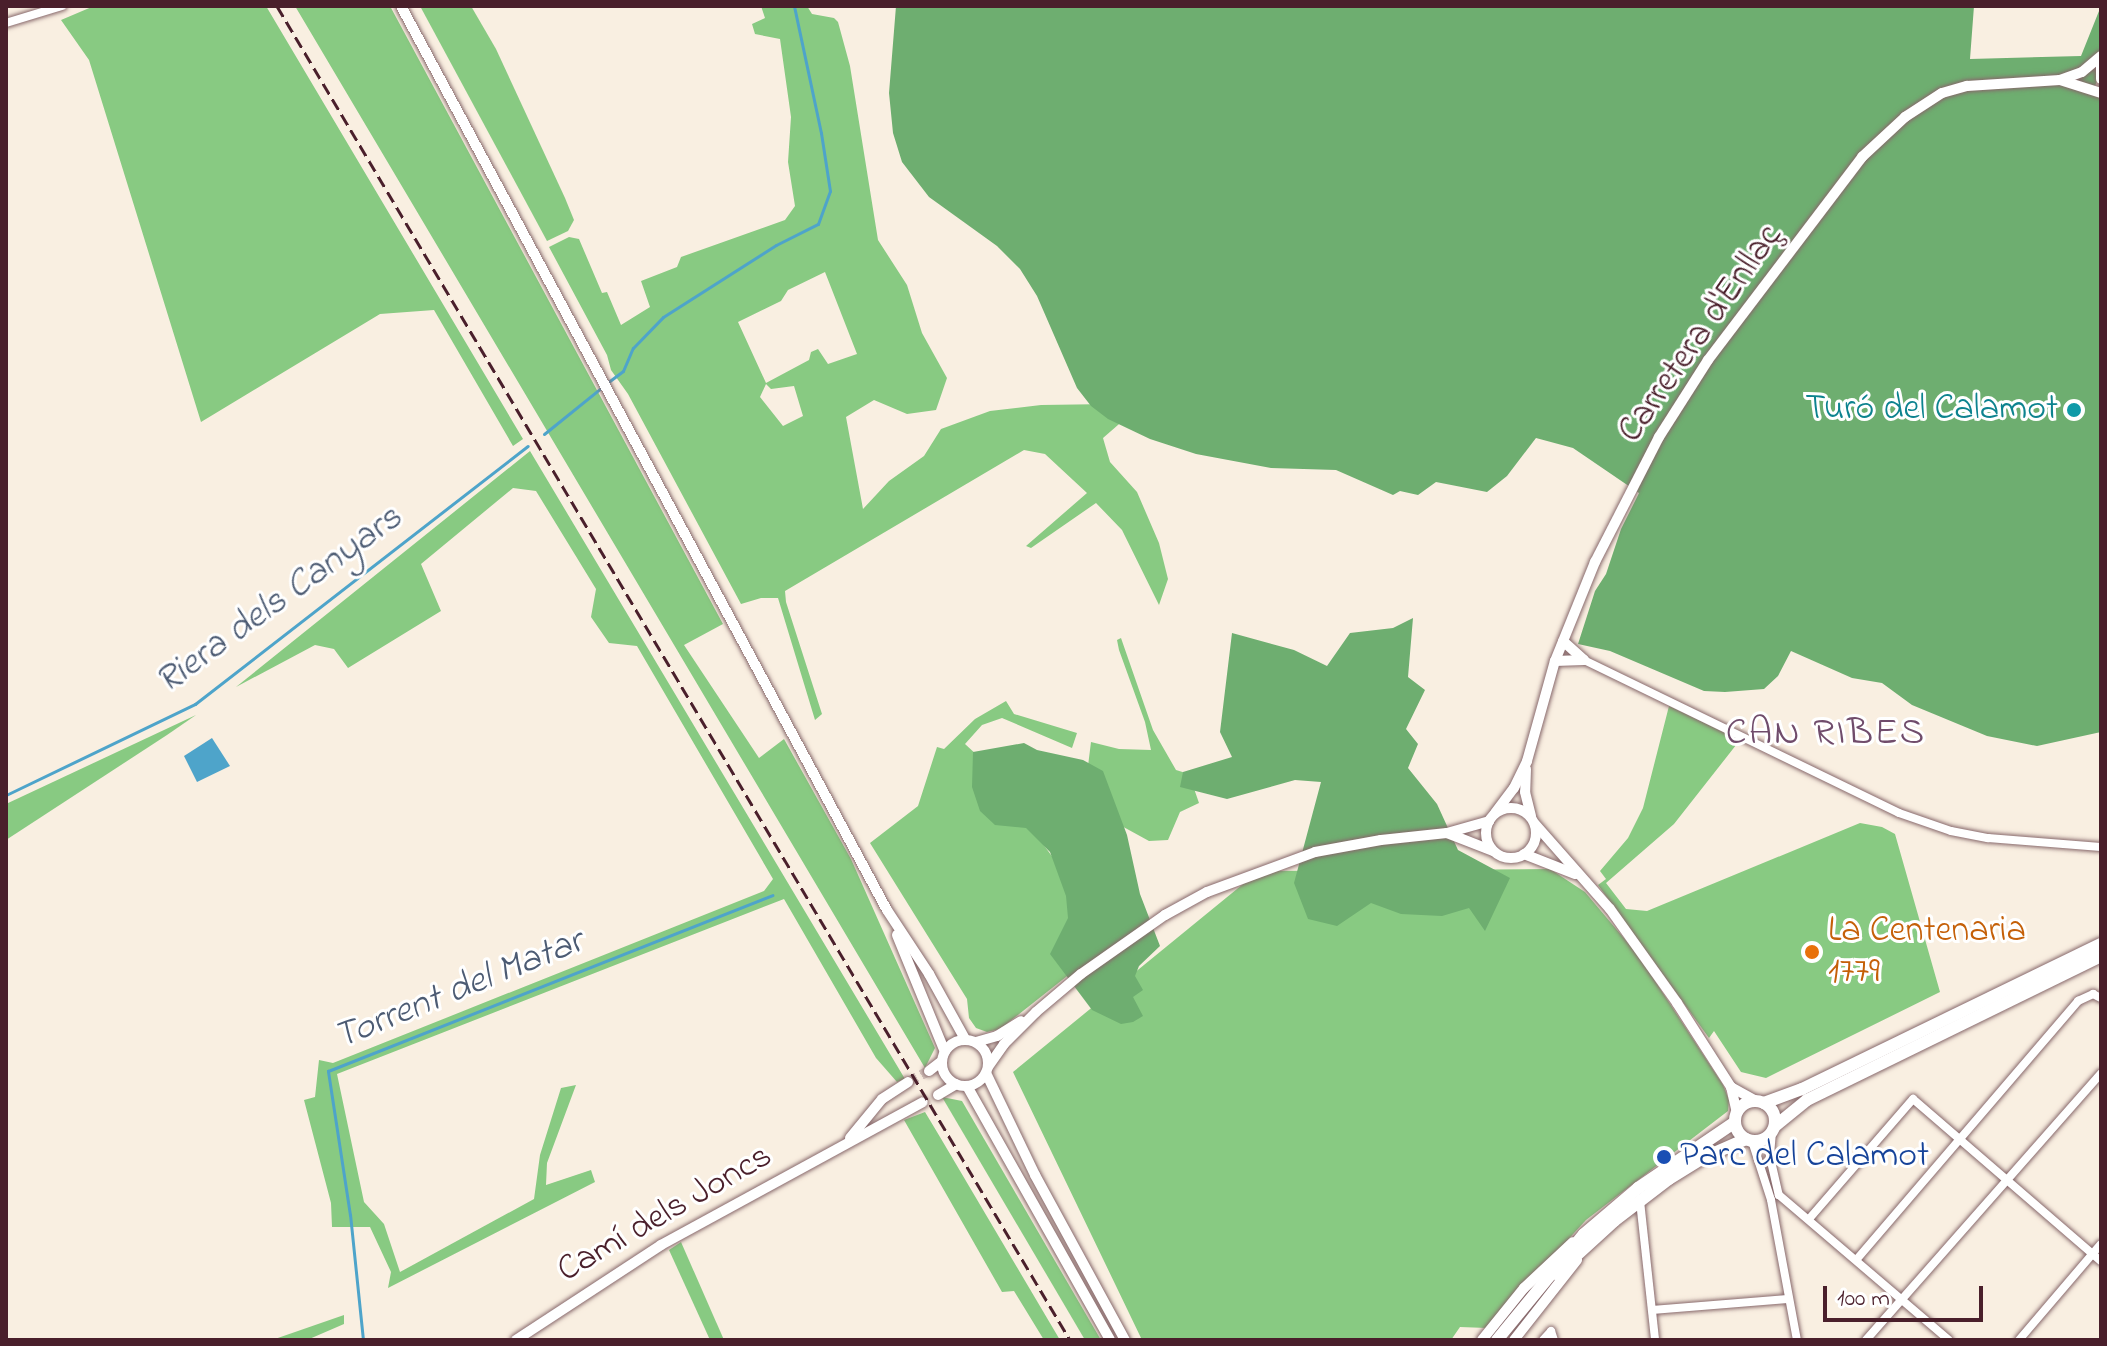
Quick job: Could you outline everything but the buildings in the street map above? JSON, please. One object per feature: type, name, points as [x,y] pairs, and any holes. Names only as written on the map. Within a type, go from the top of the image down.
[{"type":"main road","points":[[1494,1335],[1515,1317],[1638,1188],[1736,1118],[1744,1104],[1802,1089],[2101,944]]},
{"type":"main road","points":[[1588,1238],[1703,1158],[1749,1140],[1762,1140],[1807,1100],[2101,956]]},
{"type":"main road","points":[[1760,1102],[1775,1115],[1773,1129]]},
{"type":"main road","points":[[1736,1118],[1749,1140]]},
{"type":"street","points":[[6,23],[62,6]]},
{"type":"street","points":[[401,6],[887,910],[970,1040],[984,1049],[987,1070],[1035,1175],[1125,1340]]},
{"type":"street","points":[[2101,59],[2101,79]]},
{"type":"street","name":"Carretera d'Enllaç","points":[[1492,817],[1514,788],[1527,761],[1563,641],[1601,549],[1659,437],[1708,360],[1862,157],[1905,117],[1942,93],[1967,86],[2060,80],[2082,72],[2101,59]]},
{"type":"street","name":"Carretera d'Enllaç","points":[[2060,80],[2101,93]]},
{"type":"street","points":[[1563,641],[1584,660],[1899,813],[1951,831],[1988,838],[2101,847]]},
{"type":"street","points":[[1555,661],[1584,660]]},
{"type":"street","name":"Carretera d'Enllaç","points":[[1527,761],[1525,792],[1533,821]]},
{"type":"street","points":[[938,1095],[987,1070],[1004,1044],[1036,1012],[1125,941],[1207,892],[1315,852],[1381,840],[1447,833],[1519,808],[1619,921],[1731,1087],[1736,1118]]},
{"type":"street","points":[[1492,817],[1486,836],[1493,851]]},
{"type":"street","points":[[1447,833],[1509,858],[1524,854],[1535,841],[1533,821]]},
{"type":"street","points":[[1524,854],[1578,875]]},
{"type":"street","points":[[887,910],[944,1056],[945,1074],[961,1085],[1110,1340]]},
{"type":"street","points":[[1857,1259],[2078,1001],[2086,996],[2100,997]]},
{"type":"street","points":[[929,1071],[953,1043],[997,1036],[1036,1012]]},
{"type":"street","points":[[1866,1340],[1904,1301],[2101,1073]]},
{"type":"street","name":"Camí dels Joncs","points":[[847,1142],[882,1099],[908,1082]]},
{"type":"street","points":[[1731,1087],[1760,1102]]},
{"type":"street","points":[[873,1129],[882,1099]]},
{"type":"street","points":[[1809,1219],[1913,1099],[2101,1261]]},
{"type":"street","name":"Camí dels Joncs","points":[[516,1340],[661,1245],[923,1102]]},
{"type":"street","points":[[1773,1129],[1770,1157],[1788,1299],[1797,1340]]},
{"type":"street","points":[[1749,1140],[1775,1198],[1809,1219],[1949,1340]]},
{"type":"street","points":[[1640,1201],[1655,1340]]},
{"type":"street","points":[[1482,1340],[1494,1335],[1553,1259],[1588,1238]]},
{"type":"street","points":[[1514,1340],[1588,1238]]},
{"type":"street","points":[[2019,1340],[2101,1244]]},
{"type":"street","points":[[1652,1310],[1788,1299]]},
{"type":"street","points":[[1543,1340],[1553,1335]]},
{"type":"green space","points":[[94,6],[266,6],[523,439],[513,446],[434,310],[380,314],[201,422],[89,60],[61,20]]},
{"type":"green space","points":[[295,6],[390,6],[723,624],[684,645],[759,758],[784,739],[851,859],[935,1048],[925,1068]]},
{"type":"green space","points":[[420,6],[471,6],[496,49],[565,198],[574,220],[568,231],[547,241]]},
{"type":"green space","points":[[761,6],[807,6],[812,14],[834,18],[838,22],[850,66],[878,240],[907,285],[922,333],[947,378],[936,410],[907,414],[874,400],[846,417],[863,509],[889,481],[924,456],[941,429],[990,411],[1041,405],[1110,404],[1126,418],[1103,438],[1110,462],[1137,492],[1159,543],[1168,579],[1159,605],[1122,530],[1096,503],[1031,548],[1026,546],[1087,493],[1045,454],[1024,450],[785,591],[822,714],[815,720],[778,598],[761,598],[741,604],[628,394],[611,370],[607,355],[549,247],[569,237],[579,239],[602,293],[607,292],[621,325],[650,307],[641,281],[677,267],[681,257],[785,220],[795,206],[788,162],[791,117],[780,39],[755,34],[752,24],[765,18]],"holes":[[[825,272],[857,354],[828,364],[818,349],[811,352],[809,360],[766,383],[738,322],[781,301],[788,290]],[[766,384],[771,389],[794,386],[803,416],[783,426],[760,397]]]},
{"type":"green space","points":[[896,6],[1974,6],[1970,59],[2081,56],[2101,6],[2101,69],[2093,92],[2101,97],[2101,732],[2037,746],[1987,736],[1912,705],[1882,683],[1852,678],[1791,651],[1778,676],[1764,689],[1725,692],[1704,691],[1610,651],[1578,644],[1595,591],[1606,574],[1621,529],[1639,493],[1573,448],[1536,438],[1507,476],[1487,492],[1436,482],[1418,495],[1400,491],[1393,495],[1336,470],[1271,468],[1196,454],[1150,439],[1108,419],[1091,406],[1077,388],[1037,296],[1020,269],[997,246],[929,197],[902,162],[893,133],[889,93]]},
{"type":"green space","points":[[530,451],[905,1079],[897,1082],[876,1058],[784,899],[337,1074],[364,1202],[384,1224],[400,1272],[534,1199],[540,1155],[561,1088],[576,1085],[547,1163],[546,1185],[591,1170],[595,1182],[388,1288],[391,1272],[370,1227],[332,1227],[331,1203],[304,1100],[315,1097],[319,1060],[333,1063],[764,891],[773,879],[637,646],[609,643],[591,617],[596,589],[536,491],[513,488],[421,564],[441,611],[348,668],[334,649],[315,645],[236,687]]},
{"type":"green space","points":[[1413,618],[1408,677],[1425,690],[1406,729],[1418,744],[1408,768],[1437,804],[1458,850],[1510,878],[1485,931],[1469,908],[1442,916],[1401,914],[1371,903],[1337,926],[1308,919],[1294,883],[1321,782],[1295,780],[1227,799],[1180,787],[1183,772],[1232,757],[1220,732],[1232,633],[1294,650],[1327,666],[1350,633],[1393,628]]},
{"type":"green space","points":[[1121,638],[1153,730],[1176,770],[1189,774],[1199,803],[1180,812],[1168,840],[1149,841],[1118,824],[1088,766],[1091,742],[1119,749],[1151,750],[1145,722],[1119,650],[1117,640]]},
{"type":"green space","points":[[1006,701],[1014,714],[1077,733],[1072,748],[1002,718],[982,725],[965,744],[978,756],[1054,859],[1068,893],[1071,973],[1000,1029],[987,1032],[976,1028],[969,1018],[967,999],[870,843],[918,806],[937,747],[944,749],[975,719]]},
{"type":"green space","name":"La Centenaria 1779","points":[[1669,706],[1740,740],[1674,824],[1606,883],[1626,909],[1647,911],[1860,823],[1882,827],[1895,834],[1940,992],[1766,1078],[1741,1072],[1714,1031],[1709,1038],[1598,885],[1606,879],[1600,871],[1628,838],[1643,808]]},
{"type":"green space","points":[[196,715],[167,735],[6,840],[6,804]]},
{"type":"green space","points":[[1024,743],[1037,750],[1083,760],[1103,771],[1127,835],[1140,894],[1160,946],[1139,966],[1135,976],[1143,990],[1133,997],[1143,1016],[1133,1022],[1121,1024],[1092,1010],[1050,954],[1068,918],[1066,896],[1050,852],[1026,828],[995,825],[980,811],[972,787],[973,752]]},
{"type":"green space","points":[[1550,869],[1585,892],[1638,955],[1723,1085],[1729,1100],[1728,1111],[1586,1220],[1487,1328],[1460,1327],[1451,1340],[1142,1340],[1013,1072],[1259,871]]},
{"type":"green space","points":[[942,1097],[962,1101],[1101,1340],[1085,1340]]},
{"type":"green space","points":[[925,1112],[1060,1340],[1044,1340],[1014,1291],[1002,1292],[904,1120]]},
{"type":"green space","points":[[681,1242],[724,1340],[710,1340],[669,1250]]},
{"type":"green space","points":[[344,1315],[344,1324],[307,1340],[272,1340]]},
{"type":"water","points":[[212,738],[230,766],[197,782],[184,756]]},
{"type":"waterway","name":"Riera dels Canyars","points":[[607,383],[623,371],[633,348],[663,317],[776,245],[818,224],[830,191],[794,6]]},
{"type":"waterway","name":"Riera dels Canyars","points":[[544,434],[601,388]]},
{"type":"waterway","name":"Riera dels Canyars","points":[[6,795],[195,704],[528,446]]},
{"type":"waterway","name":"Torrent del Matar","points":[[363,1340],[350,1215],[328,1071],[772,895]]},
{"type":"tunnel","points":[[908,1082],[929,1071]]},
{"type":"railway","points":[[277,6],[1070,1340]]},
{"type":"place","name":"Turó del Calamot","points":[[2074,410]]},
{"type":"place","name":"La Centenaria 1779","points":[[1812,952]]},
{"type":"place","name":"Parc del Calamot","points":[[1664,1157]]},
{"type":"district","name":"CAN RIBES","points":[[1826,735]]}]
